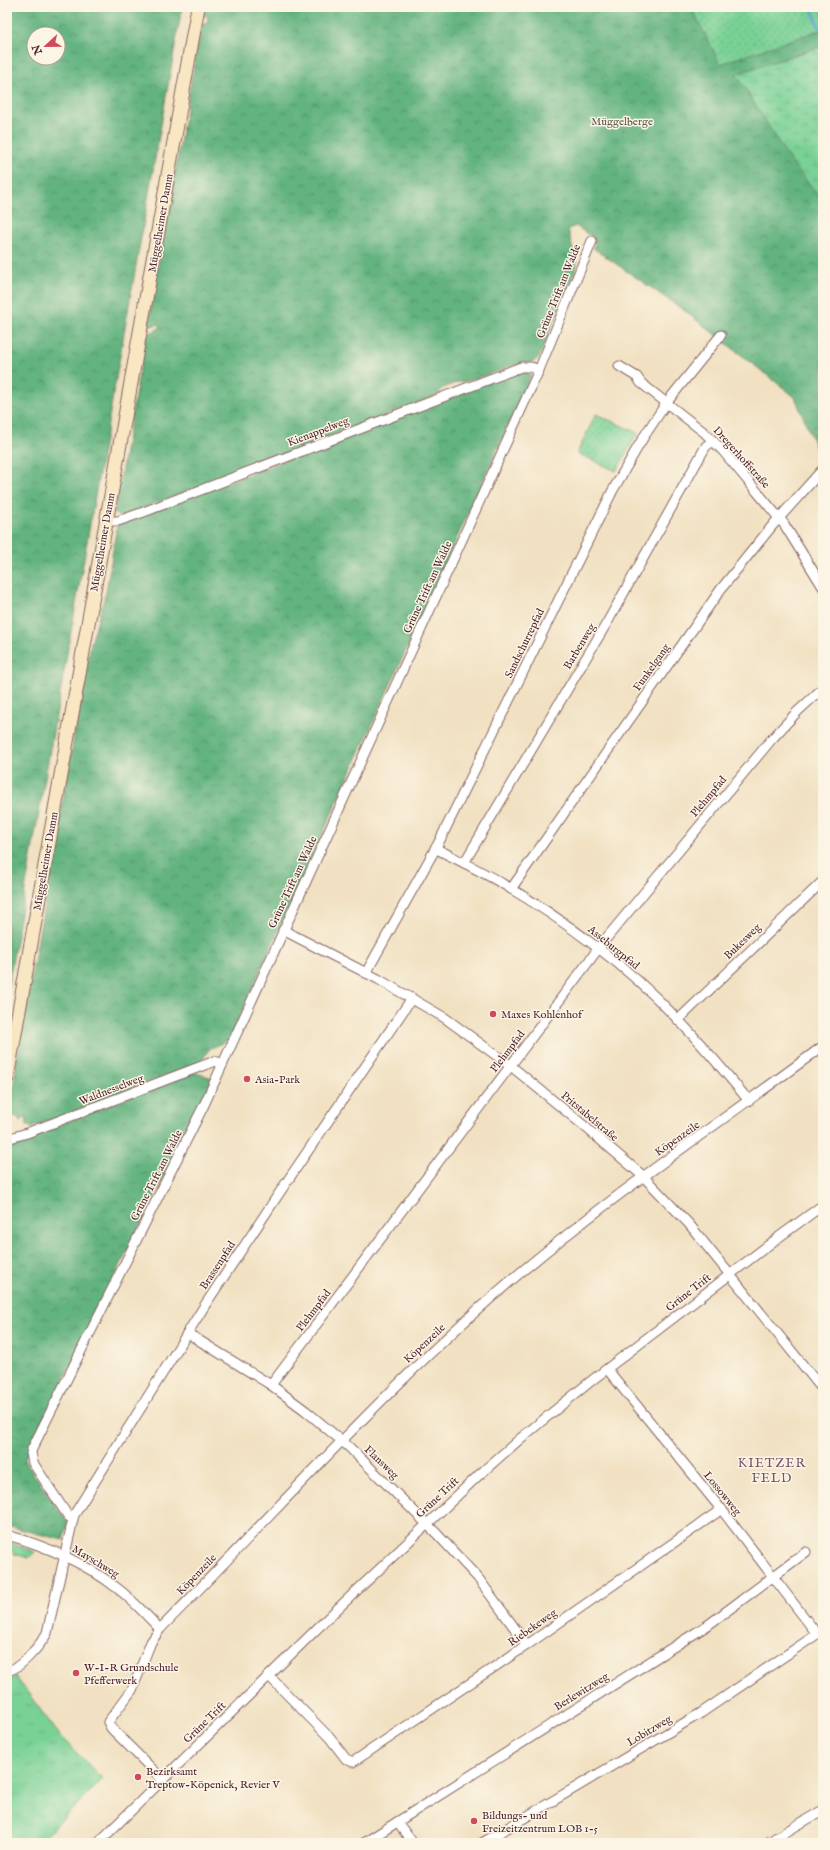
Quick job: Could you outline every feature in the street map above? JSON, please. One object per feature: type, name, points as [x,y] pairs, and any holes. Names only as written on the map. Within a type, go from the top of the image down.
[{"type":"main road","name":"Müggelheimer Damm","points":[[7,1078],[198,7]]},
{"type":"street","name":"Grüne Trift am Walde","points":[[72,1519],[68,1516],[33,1463],[31,1453],[32,1449],[204,1105],[539,370],[592,241]]},
{"type":"street","name":"Sandschurrepfad","points":[[366,973],[436,848],[613,490],[643,438],[667,402],[721,335]]},
{"type":"street","name":"Dregerhoffstraße","points":[[619,366],[637,377],[642,383],[713,441],[779,518],[823,587]]},
{"type":"street","name":"Kienappelweg","points":[[107,521],[118,521],[141,513],[521,367],[531,367],[539,370]]},
{"type":"street","name":"Barbenweg","points":[[464,863],[605,626],[706,446],[713,441]]},
{"type":"street","name":"Funkelgang","points":[[511,889],[702,615],[743,561],[779,518],[823,470]]},
{"type":"street","name":"Plehmpfad","points":[[271,1385],[600,949],[714,807],[768,743],[797,712],[823,688]]},
{"type":"street","name":"Asseburgpfad","points":[[436,848],[511,889],[600,949],[644,986],[678,1020],[708,1052],[749,1101]]},
{"type":"street","name":"Bukesweg","points":[[678,1020],[823,881]]},
{"type":"street","name":"Pritstabelstraße","points":[[283,930],[412,998],[455,1025],[511,1066],[583,1124],[642,1176],[689,1224],[823,1390]]},
{"type":"street","name":"Brassenpfad","points":[[65,1556],[72,1519],[187,1333],[286,1183],[412,998]]},
{"type":"street","name":"Köpenzeile","points":[[162,1779],[112,1728],[108,1722],[132,1690],[151,1642],[160,1629],[341,1441],[430,1353],[505,1286],[556,1243],[642,1176],[749,1101],[823,1046]]},
{"type":"street","name":"Waldnesselweg","points":[[7,1139],[34,1131],[215,1061],[222,1064]]},
{"type":"street","name":"Grüne Trift","points":[[98,1843],[426,1523],[516,1443],[730,1274],[823,1205]]},
{"type":"street","name":"Flansweg","points":[[187,1333],[271,1385],[306,1411],[341,1441],[384,1481],[478,1578],[527,1645]]},
{"type":"street","name":"Lossowweg","points":[[608,1369],[820,1632]]},
{"type":"street","name":"Riebekeweg","points":[[270,1676],[329,1737],[346,1759],[353,1762],[527,1645],[722,1509]]},
{"type":"street","name":"Mayschweg","points":[[7,1535],[41,1546],[65,1556],[102,1577],[119,1590],[160,1629]]},
{"type":"street","name":"Berlewitzweg","points":[[364,1843],[708,1625],[806,1552]]},
{"type":"street","points":[[7,1670],[16,1668],[42,1642],[47,1633],[65,1556]]},
{"type":"street","name":"Lobitzweg","points":[[482,1843],[701,1713],[820,1632]]},
{"type":"street","points":[[767,1843],[823,1810]]},
{"type":"street","points":[[397,1822],[413,1843]]},
{"type":"green space","points":[[7,7],[182,7],[7,992]]},
{"type":"green space","name":"Müggelberge","points":[[204,7],[691,7],[720,64],[823,29],[823,46],[736,74],[791,162],[823,200],[823,465],[795,397],[685,311],[593,248],[596,240],[576,226],[568,229],[577,267],[539,358],[530,363],[516,365],[468,381],[458,382],[441,389],[438,395],[120,517],[114,513],[146,335],[160,328],[159,324],[151,326],[148,324],[201,25],[208,22],[207,15],[202,17]]},
{"type":"green space","points":[[691,7],[823,7],[823,29],[720,64]]},
{"type":"green space","points":[[823,46],[823,200],[791,162],[736,74]]},
{"type":"green space","points":[[525,370],[531,375],[229,1040],[209,1049],[201,1062],[31,1128],[27,1125],[26,1116],[20,1121],[18,1117],[10,1116],[17,1056],[91,643],[106,592],[117,525],[501,377]]},
{"type":"green space","points":[[596,414],[638,433],[616,471],[577,453]]},
{"type":"green space","points":[[193,1072],[213,1078],[24,1460],[68,1523],[63,1540],[7,1526],[7,1146]]},
{"type":"green space","points":[[7,1542],[35,1552],[29,1558],[14,1554],[14,1551],[7,1549]]},
{"type":"green space","points":[[15,1676],[61,1737],[103,1779],[39,1843],[7,1843],[7,1677],[12,1678]]},
{"type":"waterway","points":[[811,7],[819,27]]},
{"type":"place","name":"Maxes Kohlenhof","points":[[493,1014]]},
{"type":"place","name":"Asia-Park","points":[[247,1079]]},
{"type":"place","name":"W-I-R Grundschule Pfefferwerk","points":[[76,1673]]},
{"type":"place","name":"Bezirksamt Treptow-Köpenick, Revier V","points":[[138,1777]]},
{"type":"place","name":"Bildungs- und Freizeitzentrum LOB 1-5","points":[[474,1821]]},
{"type":"district","name":"KIETZER FELD","points":[[772,1470]]}]
